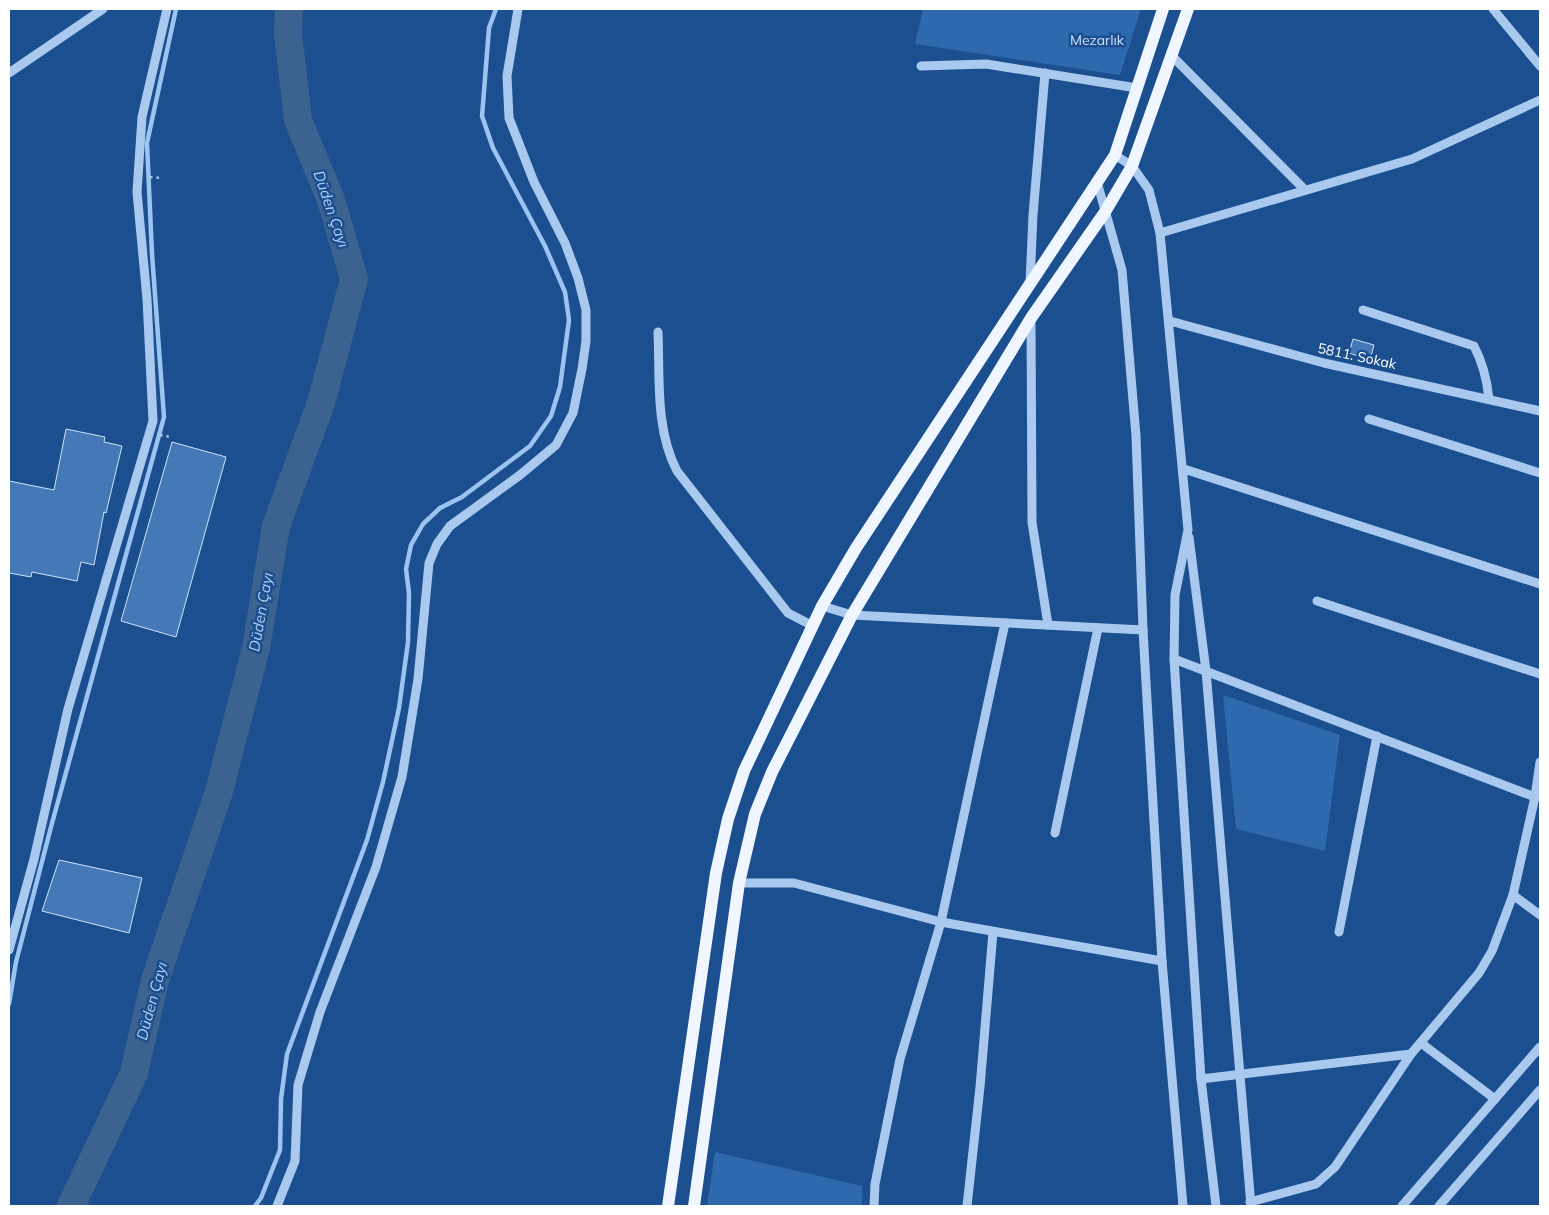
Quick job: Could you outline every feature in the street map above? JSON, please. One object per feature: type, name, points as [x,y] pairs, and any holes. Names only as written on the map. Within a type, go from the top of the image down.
[{"type":"main road","points":[[668,1206],[716,872],[728,819],[744,771],[822,606],[856,548],[1115,155],[1163,9]]},
{"type":"main road","points":[[694,1206],[739,883],[755,814],[772,772],[852,615],[1032,318],[1105,212],[1132,166],[1188,9]]},
{"type":"street","points":[[9,73],[103,9]]},
{"type":"street","points":[[9,950],[34,859],[68,709],[153,421],[147,299],[137,192],[142,117],[167,9]]},
{"type":"street","points":[[277,1206],[295,1161],[298,1085],[320,1012],[376,867],[402,778],[418,679],[429,563],[437,544],[450,526],[520,475],[556,445],[573,412],[582,369],[586,341],[586,310],[578,278],[565,243],[534,182],[509,118],[507,76],[518,9]]},
{"type":"street","points":[[1493,9],[1540,66]]},
{"type":"street","points":[[1172,56],[1304,189]]},
{"type":"street","points":[[921,66],[986,64],[1137,88]]},
{"type":"street","points":[[1030,284],[1033,215],[1045,74]]},
{"type":"street","points":[[1160,233],[1304,189],[1412,159],[1540,100]]},
{"type":"street","points":[[1115,155],[1132,166],[1149,190],[1160,233],[1184,469],[1188,530],[1206,671],[1251,1204],[1316,1184],[1335,1167],[1411,1054],[1479,973],[1492,951],[1513,895],[1535,797],[1540,762]]},
{"type":"street","points":[[1097,182],[1116,242],[1122,270],[1136,436],[1143,630],[1162,961],[1183,1206]]},
{"type":"street","points":[[1363,310],[1474,346],[1485,373],[1489,399]]},
{"type":"street","points":[[1032,318],[1032,522],[1048,625]]},
{"type":"street","name":"5811. Sokak","points":[[1170,321],[1324,363],[1540,412]]},
{"type":"street","points":[[658,332],[662,426],[671,458],[678,471],[788,613],[813,626]]},
{"type":"street","points":[[1369,419],[1540,473]]},
{"type":"street","points":[[1184,469],[1540,584]]},
{"type":"street","points":[[1188,530],[1175,594],[1174,659],[1201,1079],[1216,1206]]},
{"type":"street","points":[[1317,601],[1540,674]]},
{"type":"street","points":[[822,606],[852,615],[1143,630]]},
{"type":"street","points":[[874,1206],[875,1184],[900,1059],[941,922],[1006,623]]},
{"type":"street","points":[[1055,833],[1098,628]]},
{"type":"street","points":[[1174,659],[1535,797]]},
{"type":"street","points":[[1339,932],[1377,736]]},
{"type":"street","points":[[739,883],[794,883],[941,922],[1162,961]]},
{"type":"street","points":[[1513,895],[1540,915]]},
{"type":"street","points":[[967,1206],[980,1087],[993,932]]},
{"type":"street","points":[[1421,1043],[1495,1099]]},
{"type":"street","points":[[1402,1206],[1540,1047]]},
{"type":"street","points":[[1201,1079],[1411,1054]]},
{"type":"street","points":[[1439,1206],[1540,1090]]},
{"type":"green space","name":"Mezarlık","points":[[923,9],[1141,9],[1120,75],[915,44]]},
{"type":"green space","points":[[1223,695],[1340,735],[1325,851],[1236,829]]},
{"type":"green space","points":[[715,1152],[862,1186],[862,1206],[707,1206]]},
{"type":"building","points":[[1353,339],[1374,345],[1370,360],[1349,353]]},
{"type":"building","points":[[66,429],[105,437],[104,442],[122,446],[106,513],[104,512],[94,565],[81,562],[77,581],[32,572],[31,577],[9,573],[9,481],[54,490]]},
{"type":"building","points":[[172,442],[226,457],[176,637],[121,621]]},
{"type":"building","points":[[59,860],[142,878],[129,933],[42,911]]},
{"type":"waterway","points":[[9,1004],[16,962],[51,827],[164,417],[152,254],[147,143],[176,9]]},
{"type":"waterway","name":"Düden Çayı","points":[[71,1206],[134,1073],[155,980],[218,795],[256,648],[276,526],[321,403],[354,279],[331,200],[298,120],[288,33],[289,9]]},
{"type":"waterway","points":[[255,1206],[261,1198],[280,1150],[281,1099],[287,1054],[367,840],[383,782],[399,708],[408,642],[409,593],[406,569],[411,545],[423,524],[440,508],[462,497],[530,446],[551,416],[560,387],[569,320],[565,292],[545,246],[493,148],[482,116],[489,28],[496,9]]}]
